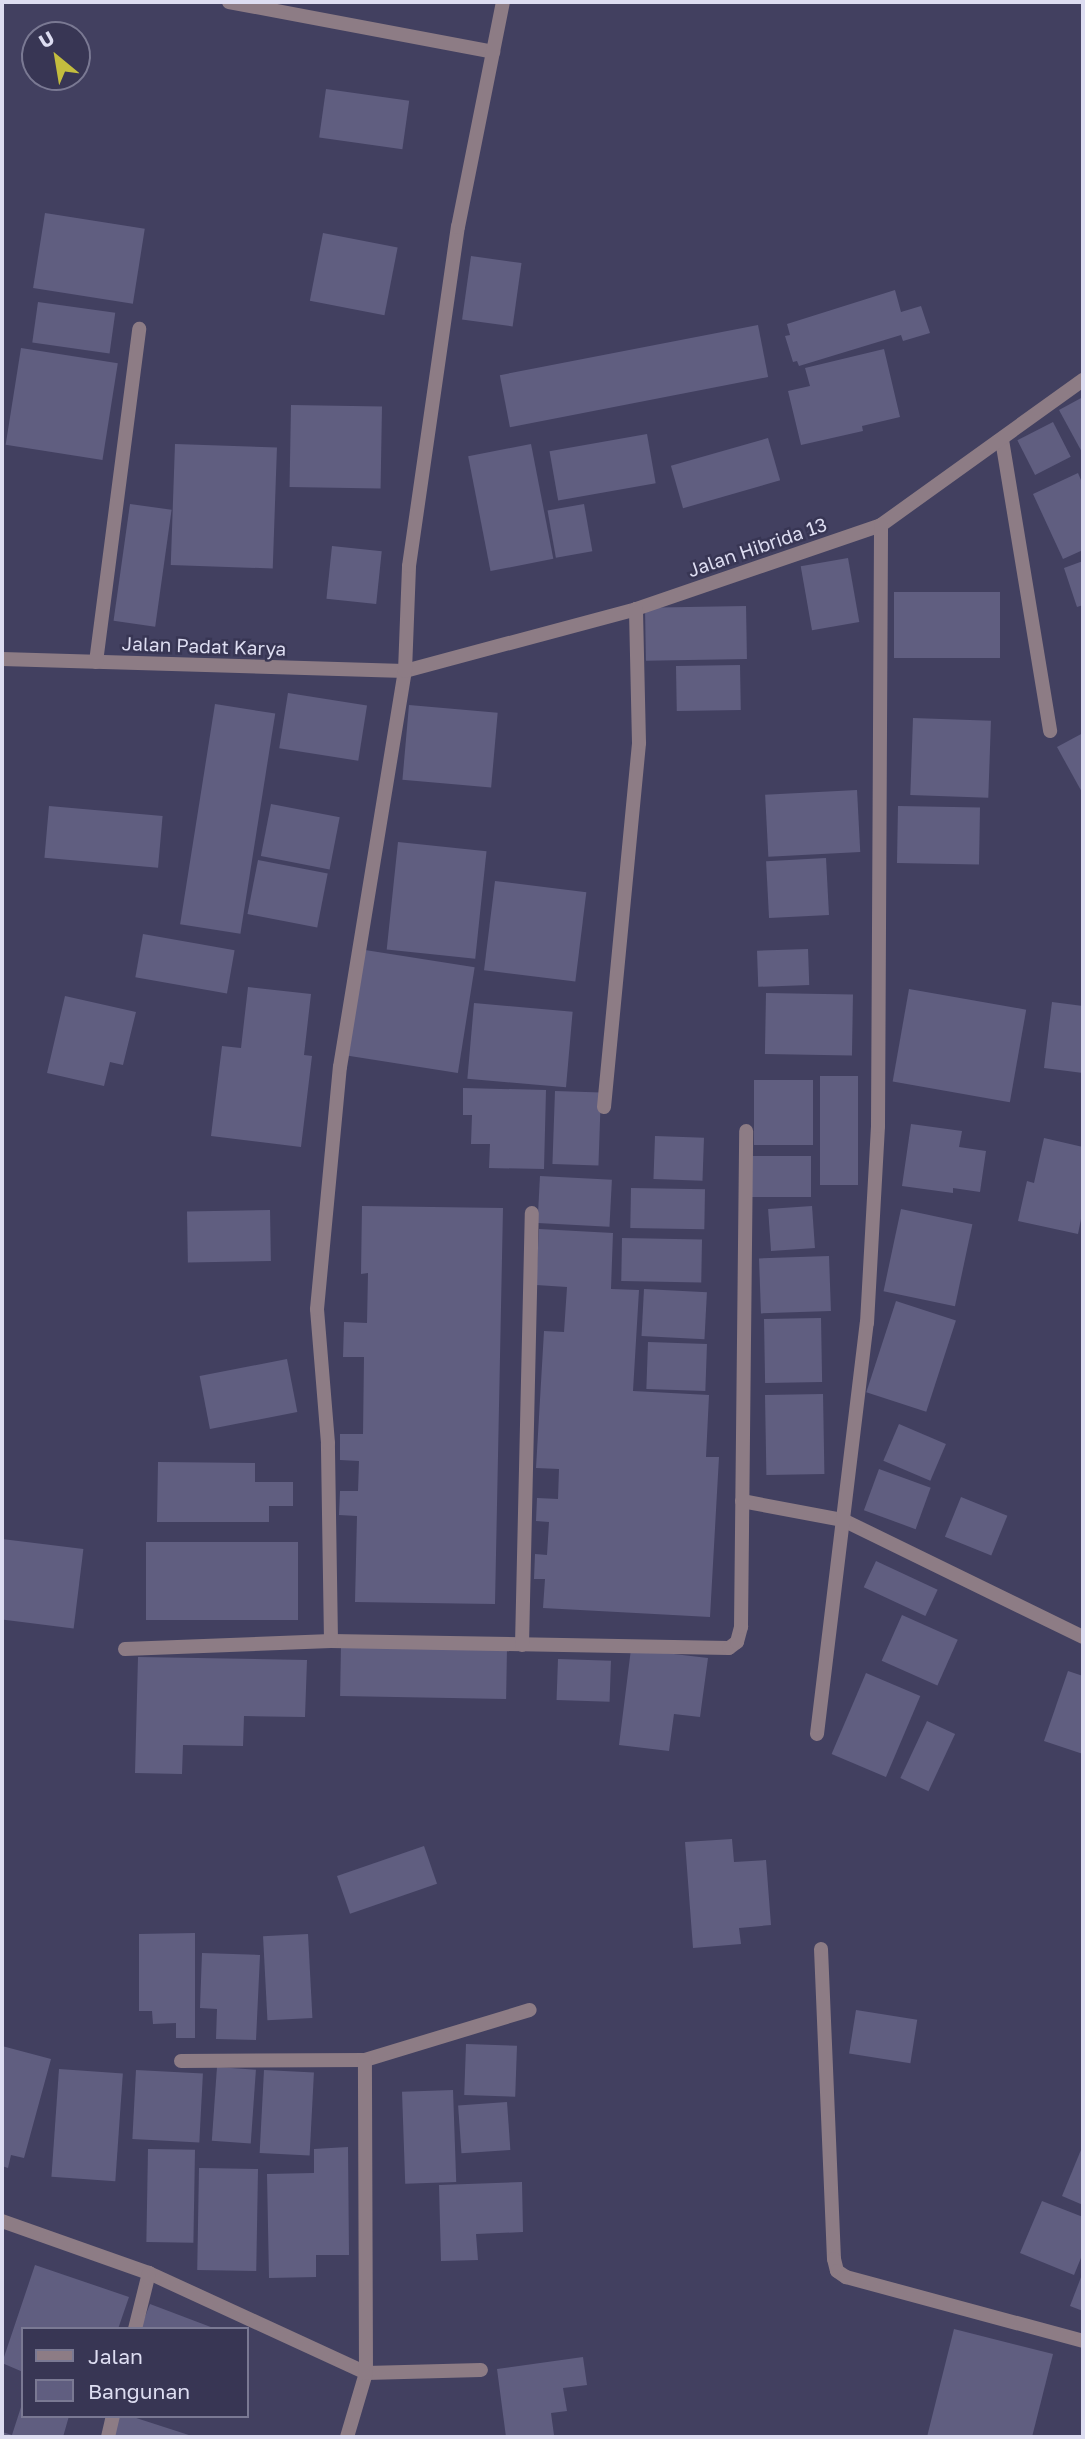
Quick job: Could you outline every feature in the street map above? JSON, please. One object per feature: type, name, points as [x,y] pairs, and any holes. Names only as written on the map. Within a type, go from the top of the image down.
[{"type":"street","points":[[229,2],[493,52]]},
{"type":"street","points":[[331,1641],[328,1443],[317,1309],[340,1067],[405,671],[409,566],[458,227],[503,2]]},
{"type":"street","points":[[96,662],[139,329]]},
{"type":"street","name":"Jalan Hibrida 13","points":[[405,671],[636,609],[881,525],[1083,380]]},
{"type":"street","points":[[1002,440],[1050,731]]},
{"type":"street","points":[[817,1734],[867,1323],[878,1126],[881,525]]},
{"type":"street","points":[[604,1107],[639,743],[636,609]]},
{"type":"street","name":"Jalan Padat Karya","points":[[2,659],[405,671]]},
{"type":"street","points":[[125,1649],[331,1641],[729,1648],[737,1642],[741,1627],[746,1131]]},
{"type":"street","points":[[523,1645],[532,1213]]},
{"type":"street","points":[[742,1501],[843,1520],[1083,1637]]},
{"type":"street","points":[[821,1949],[834,2259],[837,2271],[846,2277],[1083,2341]]},
{"type":"street","points":[[181,2061],[365,2060],[530,2010]]},
{"type":"street","points":[[347,2437],[366,2373],[365,2060]]},
{"type":"street","points":[[2,2221],[149,2273],[366,2373],[481,2370]]},
{"type":"street","points":[[136,2327],[149,2273]]},
{"type":"street","points":[[108,2437],[113,2418]]},
{"type":"building","points":[[326,89],[409,101],[402,149],[319,138]]},
{"type":"building","points":[[45,213],[145,229],[133,304],[33,288]]},
{"type":"building","points":[[323,233],[398,248],[384,315],[310,301]]},
{"type":"building","points":[[471,256],[522,263],[513,326],[462,319]]},
{"type":"building","points":[[895,290],[901,312],[921,306],[930,333],[903,341],[901,335],[799,366],[797,361],[793,362],[785,336],[790,335],[787,324]]},
{"type":"building","points":[[38,302],[115,313],[110,353],[32,343]]},
{"type":"building","points":[[758,325],[768,377],[510,427],[500,375]]},
{"type":"building","points":[[21,348],[118,363],[102,460],[6,445]]},
{"type":"building","points":[[884,349],[900,417],[862,426],[863,431],[801,445],[788,391],[810,386],[805,368]]},
{"type":"building","points":[[1083,397],[1083,454],[1059,410]]},
{"type":"building","points":[[291,405],[382,407],[381,489],[290,487]]},
{"type":"building","points":[[1053,422],[1071,457],[1035,475],[1017,440]]},
{"type":"building","points":[[647,434],[656,483],[558,500],[550,451]]},
{"type":"building","points":[[768,438],[780,480],[683,508],[671,466]]},
{"type":"building","points":[[175,444],[277,448],[273,568],[171,565]]},
{"type":"building","points":[[531,444],[553,559],[491,571],[468,456]]},
{"type":"building","points":[[1078,473],[1083,485],[1083,550],[1063,559],[1033,494]]},
{"type":"building","points":[[130,504],[172,510],[155,627],[114,621]]},
{"type":"building","points":[[584,504],[592,551],[556,558],[548,510]]},
{"type":"building","points":[[332,546],[382,551],[376,604],[326,599]]},
{"type":"building","points":[[848,558],[859,622],[812,630],[801,566]]},
{"type":"building","points":[[1083,561],[1083,605],[1077,607],[1064,568]]},
{"type":"building","points":[[894,592],[1000,592],[1000,658],[894,658]]},
{"type":"building","points":[[746,606],[747,659],[646,661],[645,608]]},
{"type":"building","points":[[740,665],[741,710],[677,711],[676,666]]},
{"type":"building","points":[[288,693],[367,706],[358,761],[279,748]]},
{"type":"building","points":[[215,704],[275,714],[240,934],[180,924]]},
{"type":"building","points":[[409,705],[498,713],[491,787],[402,780]]},
{"type":"building","points":[[913,718],[991,721],[988,798],[910,795]]},
{"type":"building","points":[[1083,733],[1083,794],[1057,747]]},
{"type":"building","points":[[857,790],[860,852],[768,857],[765,795]]},
{"type":"building","points":[[271,804],[340,817],[330,869],[261,856]]},
{"type":"building","points":[[49,806],[163,816],[158,868],[44,858]]},
{"type":"building","points":[[898,806],[980,807],[979,864],[897,863]]},
{"type":"building","points":[[398,842],[487,851],[475,959],[387,949]]},
{"type":"building","points":[[826,858],[829,915],[769,918],[766,861]]},
{"type":"building","points":[[258,860],[328,874],[317,928],[248,914]]},
{"type":"building","points":[[495,881],[586,892],[575,982],[484,970]]},
{"type":"building","points":[[143,934],[235,950],[227,993],[135,977]]},
{"type":"building","points":[[808,949],[809,985],[758,987],[757,951]]},
{"type":"building","points":[[365,950],[475,967],[458,1073],[348,1056]]},
{"type":"building","points":[[248,987],[311,994],[304,1055],[312,1056],[301,1147],[211,1136],[222,1046],[241,1048]]},
{"type":"building","points":[[909,989],[1026,1010],[1010,1102],[893,1082]]},
{"type":"building","points":[[766,993],[853,995],[852,1056],[765,1054]]},
{"type":"building","points":[[65,996],[136,1012],[123,1065],[110,1062],[104,1086],[47,1073]]},
{"type":"building","points":[[1052,1002],[1083,1006],[1083,1073],[1044,1068]]},
{"type":"building","points":[[474,1003],[573,1012],[566,1087],[467,1079]]},
{"type":"building","points":[[820,1076],[858,1076],[858,1185],[820,1185]]},
{"type":"building","points":[[754,1080],[813,1080],[813,1145],[754,1145]]},
{"type":"building","points":[[463,1088],[546,1090],[544,1169],[489,1168],[490,1144],[471,1144],[472,1115],[463,1115]]},
{"type":"building","points":[[555,1091],[601,1093],[598,1166],[552,1164]]},
{"type":"building","points":[[911,1124],[962,1131],[959,1147],[986,1151],[980,1192],[953,1188],[953,1193],[902,1186]]},
{"type":"building","points":[[655,1136],[704,1138],[702,1181],[653,1179]]},
{"type":"building","points":[[1044,1138],[1083,1147],[1083,1209],[1078,1234],[1018,1221],[1027,1181],[1034,1183]]},
{"type":"building","points":[[752,1156],[811,1156],[811,1197],[752,1197]]},
{"type":"building","points":[[540,1176],[612,1180],[609,1227],[538,1223]]},
{"type":"building","points":[[631,1188],[705,1189],[704,1229],[630,1228]]},
{"type":"building","points":[[362,1206],[503,1208],[495,1604],[355,1602],[357,1516],[339,1515],[340,1491],[358,1491],[359,1461],[340,1460],[340,1434],[363,1434],[364,1357],[343,1357],[344,1322],[367,1323],[368,1273],[361,1274]]},
{"type":"building","points":[[812,1206],[815,1248],[771,1251],[768,1209]]},
{"type":"building","points":[[901,1209],[972,1224],[955,1306],[884,1291]]},
{"type":"building","points":[[270,1210],[271,1261],[188,1262],[187,1211]]},
{"type":"building","points":[[539,1229],[613,1233],[611,1289],[639,1290],[633,1391],[709,1395],[706,1457],[719,1457],[710,1617],[543,1608],[545,1579],[534,1579],[535,1554],[547,1555],[549,1522],[536,1521],[537,1498],[558,1499],[559,1469],[536,1468],[544,1331],[564,1332],[567,1287],[536,1285]]},
{"type":"building","points":[[622,1238],[702,1239],[701,1282],[621,1281]]},
{"type":"building","points":[[829,1256],[831,1311],[761,1313],[759,1258]]},
{"type":"building","points":[[644,1289],[707,1292],[704,1339],[642,1336]]},
{"type":"building","points":[[896,1301],[956,1320],[926,1412],[866,1392]]},
{"type":"building","points":[[821,1318],[822,1382],[765,1383],[764,1319]]},
{"type":"building","points":[[648,1342],[707,1344],[705,1391],[646,1389]]},
{"type":"building","points":[[287,1359],[297,1412],[210,1429],[200,1376]]},
{"type":"building","points":[[823,1394],[824,1474],[766,1475],[765,1395]]},
{"type":"building","points":[[899,1424],[946,1444],[930,1481],[883,1461]]},
{"type":"building","points":[[158,1462],[255,1463],[255,1482],[293,1482],[293,1506],[269,1506],[269,1522],[157,1522]]},
{"type":"building","points":[[879,1469],[931,1488],[916,1529],[864,1510]]},
{"type":"building","points":[[961,1497],[1007,1516],[991,1556],[945,1537]]},
{"type":"building","points":[[2,1539],[83,1549],[74,1628],[2,1620]]},
{"type":"building","points":[[146,1542],[298,1542],[298,1620],[146,1620]]},
{"type":"building","points":[[876,1561],[938,1590],[925,1616],[864,1587]]},
{"type":"building","points":[[902,1615],[958,1640],[937,1685],[882,1661]]},
{"type":"building","points":[[341,1645],[507,1648],[506,1699],[340,1696]]},
{"type":"building","points":[[631,1649],[708,1658],[700,1717],[674,1714],[669,1751],[619,1745]]},
{"type":"building","points":[[138,1657],[307,1660],[305,1717],[244,1716],[243,1746],[183,1745],[182,1774],[135,1773]]},
{"type":"building","points":[[558,1659],[611,1661],[610,1702],[557,1700]]},
{"type":"building","points":[[1068,1671],[1083,1676],[1083,1754],[1044,1741]]},
{"type":"building","points":[[866,1673],[920,1696],[886,1777],[832,1754]]},
{"type":"building","points":[[927,1721],[955,1734],[928,1791],[900,1778]]},
{"type":"building","points":[[732,1839],[734,1862],[766,1860],[771,1925],[739,1928],[741,1944],[693,1948],[685,1842]]},
{"type":"building","points":[[424,1846],[437,1884],[350,1914],[337,1876]]},
{"type":"building","points":[[195,1933],[195,2038],[176,2038],[176,2023],[153,2024],[152,2011],[139,2011],[139,1934]]},
{"type":"building","points":[[308,1934],[312,2018],[267,2020],[263,1936]]},
{"type":"building","points":[[202,1953],[260,1955],[256,2040],[216,2039],[217,2009],[200,2008]]},
{"type":"building","points":[[856,2010],[917,2020],[910,2063],[849,2053]]},
{"type":"building","points":[[466,2044],[517,2046],[515,2097],[464,2095]]},
{"type":"building","points":[[2,2046],[51,2059],[24,2158],[11,2155],[8,2168],[2,2166]]},
{"type":"building","points":[[217,2067],[256,2070],[251,2144],[212,2141]]},
{"type":"building","points":[[59,2069],[123,2073],[115,2181],[51,2177]]},
{"type":"building","points":[[136,2070],[203,2074],[199,2142],[132,2139]]},
{"type":"building","points":[[264,2070],[314,2073],[310,2156],[260,2153]]},
{"type":"building","points":[[453,2090],[456,2182],[405,2184],[402,2092]]},
{"type":"building","points":[[507,2102],[510,2150],[461,2153],[458,2105]]},
{"type":"building","points":[[1083,2145],[1083,2205],[1062,2196]]},
{"type":"building","points":[[348,2147],[349,2255],[316,2255],[316,2277],[269,2278],[267,2174],[314,2173],[314,2149]]},
{"type":"building","points":[[148,2149],[195,2150],[193,2243],[146,2242]]},
{"type":"building","points":[[199,2168],[258,2169],[256,2271],[197,2270]]},
{"type":"building","points":[[522,2182],[523,2232],[476,2234],[478,2260],[441,2261],[439,2185]]},
{"type":"building","points":[[1042,2201],[1083,2217],[1083,2253],[1074,2275],[1020,2253]]},
{"type":"building","points":[[35,2265],[129,2297],[119,2327],[21,2327],[21,2371],[2,2363]]},
{"type":"building","points":[[1083,2272],[1083,2311],[1070,2306]]},
{"type":"building","points":[[150,2304],[211,2327],[141,2327]]},
{"type":"building","points":[[954,2329],[1053,2354],[1032,2437],[927,2437]]},
{"type":"building","points":[[583,2357],[587,2385],[563,2388],[567,2411],[551,2413],[554,2435],[506,2437],[497,2369]]},
{"type":"building","points":[[21,2407],[21,2418],[68,2418],[63,2437],[2,2437],[2,2432],[12,2435]]},
{"type":"building","points":[[116,2418],[136,2418],[195,2437],[110,2437]]}]
